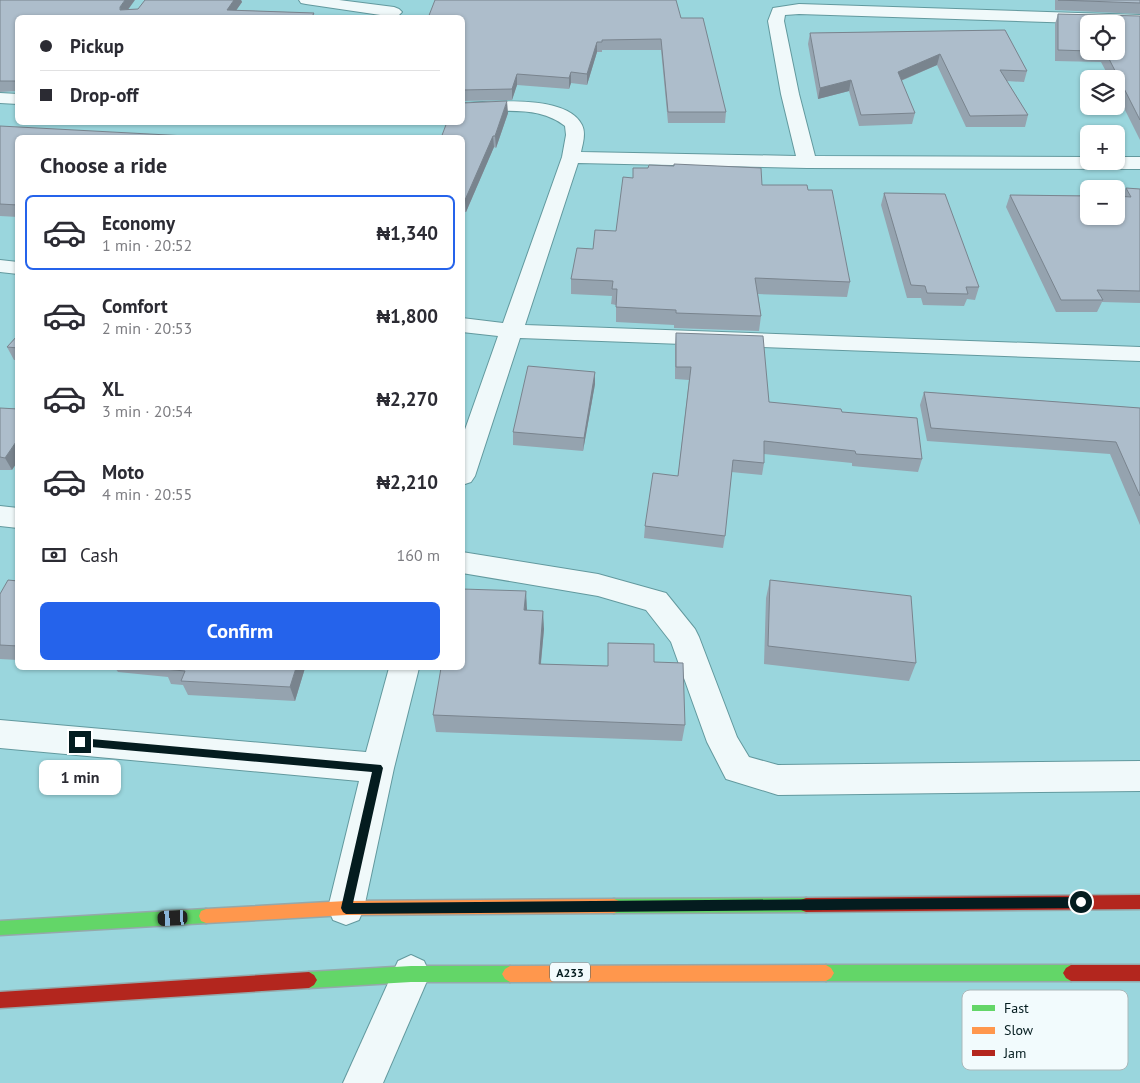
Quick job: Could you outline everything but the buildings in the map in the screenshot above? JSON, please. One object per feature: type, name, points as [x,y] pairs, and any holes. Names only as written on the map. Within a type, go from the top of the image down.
[{"type":"highway","points":[[0,928],[346,908],[1140,902]]},
{"type":"highway","name":"A233","points":[[0,1000],[412,974],[1140,973]]},
{"type":"street","points":[[306,0],[394,12]]},
{"type":"street","points":[[771,2],[799,9]]},
{"type":"street","points":[[808,162],[790,94],[776,21],[778,11],[799,9],[1140,20]]},
{"type":"street","points":[[0,98],[15,99]]},
{"type":"street","points":[[465,108],[534,108],[562,116],[572,123],[575,132],[571,157],[465,467]]},
{"type":"street","points":[[571,157],[808,162],[1140,163]]},
{"type":"street","points":[[0,266],[15,268]]},
{"type":"street","points":[[465,325],[510,331],[1140,354]]},
{"type":"street","points":[[0,516],[15,518]]},
{"type":"street","points":[[465,563],[598,585],[656,601],[684,636],[723,742],[738,769],[778,780],[1140,776]]},
{"type":"street","points":[[346,908],[378,768],[403,670]]},
{"type":"street","points":[[0,734],[378,768]]},
{"type":"street","points":[[363,1083],[412,974]]},
{"type":"traffic: fast","points":[[614,906],[806,905]]},
{"type":"traffic: fast","points":[[0,928],[206,916]]},
{"type":"traffic: fast","points":[[826,973],[1071,973]]},
{"type":"traffic: fast","points":[[309,980],[411,974],[510,974]]},
{"type":"traffic: slow","points":[[206,916],[346,908],[614,906]]},
{"type":"traffic: slow","points":[[510,974],[826,973]]},
{"type":"traffic: jam","points":[[806,905],[1140,902]]},
{"type":"traffic: jam","points":[[1071,973],[1140,973]]},
{"type":"traffic: jam","points":[[0,1000],[309,980]]},
{"type":"route","points":[[80,742],[378,768],[346,908],[665,907],[1081,902]]}]
